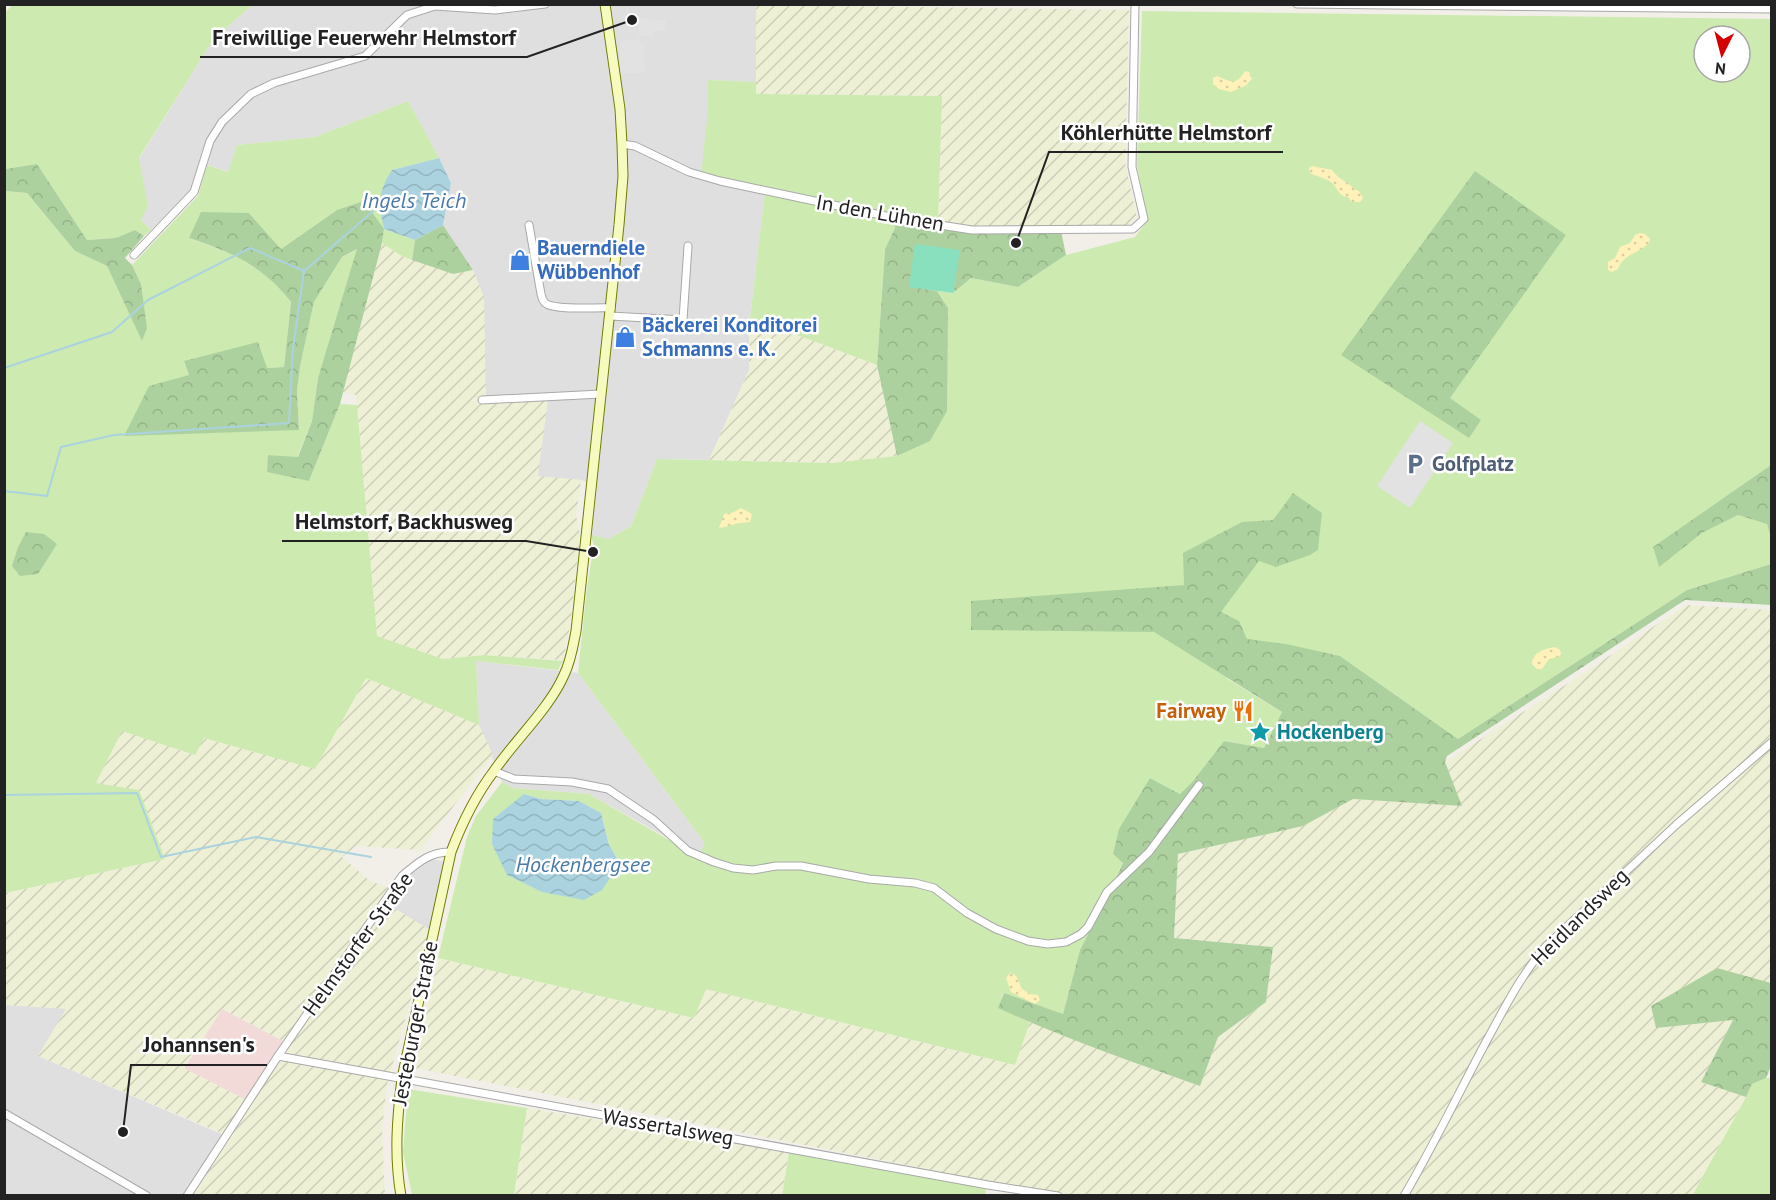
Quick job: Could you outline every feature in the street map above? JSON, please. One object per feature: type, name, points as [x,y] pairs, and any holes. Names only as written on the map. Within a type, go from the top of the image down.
[{"type":"main road","points":[[451,852],[471,805],[494,771],[553,695],[572,655],[621,206],[622,144],[619,100],[606,4]]},
{"type":"main road","name":"Jesteburger Straße","points":[[400,1196],[396,1146],[402,1078],[451,852]]},
{"type":"street","points":[[134,255],[194,192],[210,141],[222,122],[246,98],[274,83],[365,56],[407,15],[434,5],[495,10],[545,4]]},
{"type":"street","name":"In den Lühnen","points":[[622,144],[635,146],[689,172],[720,181],[884,216],[972,230],[1133,229],[1144,219],[1132,167],[1135,4]]},
{"type":"street","points":[[1298,4],[1772,9]]},
{"type":"street","points":[[529,225],[544,302],[548,305],[562,307],[683,320],[688,246]]},
{"type":"street","points":[[482,400],[601,394]]},
{"type":"street","name":"Heidlandsweg","points":[[1404,1196],[1439,1134],[1509,998],[1533,960],[1676,825],[1772,742]]},
{"type":"street","points":[[494,771],[514,779],[572,782],[608,789],[654,820],[688,851],[733,868],[753,870],[776,866],[801,866],[869,879],[915,883],[934,888],[967,913],[996,929],[1028,941],[1048,944],[1066,942],[1081,934],[1088,927],[1107,892],[1149,852],[1199,785]]},
{"type":"street","name":"Helmstorfer Straße","points":[[187,1196],[278,1056],[402,876],[418,862],[432,855],[451,852]]},
{"type":"street","name":"Wassertalsweg","points":[[278,1056],[1058,1196]]},
{"type":"street","points":[[4,1113],[147,1196]]},
{"type":"shaded area","points":[[252,5],[756,5],[756,82],[708,80],[708,110],[765,192],[749,327],[749,370],[709,460],[657,459],[631,526],[609,539],[592,535],[597,485],[581,480],[538,477],[486,401],[473,270],[443,225],[451,183],[408,101],[315,137],[237,145],[229,172],[199,162],[191,190],[151,230],[141,220],[139,159],[213,40]]},
{"type":"shaded area","points":[[639,19],[666,20],[666,31],[654,31],[654,36],[639,36]]},
{"type":"shaded area","points":[[640,39],[644,44],[645,73],[621,74],[619,41]]},
{"type":"shaded area","name":"Golfplatz","points":[[1420,421],[1453,443],[1410,508],[1377,486]]},
{"type":"shaded area","points":[[476,661],[578,673],[704,842],[700,856],[589,794],[513,788],[502,782],[479,725]]},
{"type":"shaded area","points":[[433,859],[446,862],[430,930],[386,904],[406,879],[421,865]]},
{"type":"shaded area","points":[[5,1005],[67,1008],[38,1056],[226,1136],[187,1195],[5,1196]]},
{"type":"shaded area","points":[[222,1009],[287,1043],[248,1101],[184,1069]]},
{"type":"green space","points":[[12,5],[252,5],[213,40],[139,158],[148,206],[141,220],[151,230],[144,236],[135,230],[116,238],[87,240],[37,164],[5,169],[4,14]]},
{"type":"green space","points":[[756,5],[1129,10],[1125,163],[1137,218],[1123,228],[973,227],[938,224],[942,96],[756,94]]},
{"type":"green space","points":[[1142,11],[1771,19],[1771,465],[1653,548],[1659,566],[1702,533],[1738,515],[1768,524],[1771,538],[1771,564],[1687,590],[1458,739],[1340,656],[1226,678],[1282,712],[1264,748],[1224,741],[1180,794],[1150,778],[1123,862],[1080,950],[1063,1014],[1003,993],[999,1008],[1030,1022],[1015,1065],[706,989],[694,1018],[438,958],[467,837],[476,816],[502,782],[513,788],[589,794],[700,856],[704,842],[578,673],[594,545],[592,535],[609,539],[631,526],[657,459],[832,463],[897,456],[909,450],[948,308],[937,291],[953,293],[971,278],[1018,287],[1066,255],[1135,237],[1148,220],[1137,166]],"holes":[[[524,794],[541,799],[579,801],[601,813],[609,845],[620,863],[542,892],[508,875]]]},
{"type":"green space","points":[[708,80],[756,82],[756,94],[942,96],[938,224],[895,218],[895,228],[885,249],[877,365],[792,333],[749,327],[765,192],[701,176],[708,110]]},
{"type":"green space","points":[[408,101],[439,158],[392,170],[384,229],[337,210],[281,249],[249,213],[189,238],[246,262],[270,279],[291,302],[284,367],[267,368],[184,361],[189,375],[299,430],[297,391],[299,369],[314,302],[342,257],[358,249],[318,378],[312,421],[297,458],[268,455],[309,481],[340,404],[357,405],[377,636],[443,659],[484,655],[563,661],[558,670],[476,661],[479,725],[366,678],[315,769],[204,738],[195,755],[122,731],[96,783],[139,790],[165,859],[5,893],[4,191],[27,193],[75,251],[107,266],[142,340],[141,284],[132,265],[198,196],[207,165],[228,172],[237,145],[315,137]]},
{"type":"green space","points":[[37,164],[87,240],[116,238],[135,230],[144,236],[125,258],[132,265],[141,284],[147,328],[142,341],[107,266],[75,251],[27,193],[5,191],[5,169]]},
{"type":"green space","points":[[1475,171],[1566,235],[1450,398],[1481,420],[1469,438],[1341,355]]},
{"type":"green space","points":[[364,201],[384,229],[382,243],[340,404],[309,481],[267,472],[268,455],[298,457],[312,421],[318,378],[357,249],[342,257],[314,302],[297,391],[299,430],[124,436],[149,386],[189,375],[184,361],[258,342],[267,368],[284,367],[291,302],[258,270],[232,255],[189,238],[201,212],[249,213],[281,249],[337,210]]},
{"type":"green space","points":[[895,218],[973,227],[1060,226],[1066,255],[1018,287],[971,278],[953,293],[959,250],[909,286],[937,291],[948,308],[947,411],[930,441],[897,456],[877,365],[885,249],[895,228]]},
{"type":"green space","points":[[443,225],[473,270],[453,274],[412,260],[415,240]]},
{"type":"green space","points":[[384,229],[415,240],[412,260],[382,243]]},
{"type":"green space","points":[[382,243],[400,255],[453,274],[473,270],[484,297],[486,401],[548,399],[538,476],[581,480],[576,516],[580,534],[570,627],[563,660],[484,655],[443,659],[377,636],[356,395],[343,392]]},
{"type":"green space","points":[[915,244],[960,250],[953,293],[909,287]]},
{"type":"green space","points":[[749,327],[792,333],[877,365],[897,456],[832,463],[709,460],[749,370]]},
{"type":"green space","points":[[1771,465],[1771,538],[1767,524],[1738,515],[1702,533],[1659,567],[1653,547]]},
{"type":"green space","points":[[1293,493],[1322,513],[1318,550],[1276,567],[1259,561],[1221,612],[1239,621],[1247,639],[1286,644],[1340,656],[1458,739],[1687,590],[1771,564],[1771,605],[1685,600],[1447,756],[1445,762],[1462,806],[1353,799],[1303,826],[1178,854],[1174,938],[1273,947],[1266,1002],[1218,1037],[1200,1086],[1073,1040],[998,1008],[1004,993],[1063,1014],[1080,950],[1123,863],[1113,854],[1119,829],[1150,778],[1180,794],[1224,741],[1264,748],[1282,712],[1154,632],[971,630],[971,601],[1184,585],[1183,553],[1242,522],[1273,520]]},
{"type":"green space","points":[[26,532],[44,534],[57,544],[38,574],[20,576],[12,566]]},
{"type":"green space","points":[[1686,605],[1771,610],[1771,983],[1656,1028],[1733,1020],[1701,1082],[1746,1097],[1692,1195],[1058,1195],[1058,1192],[992,1182],[415,1068],[438,958],[694,1018],[706,989],[1014,1065],[1030,1022],[1200,1086],[1218,1037],[1266,1002],[1273,947],[1174,938],[1178,854],[1303,826],[1353,799],[1461,806],[1445,762]]},
{"type":"green space","points":[[366,678],[479,725],[493,755],[420,850],[356,846],[342,857],[370,881],[389,888],[381,900],[430,930],[387,1085],[382,1130],[385,1195],[187,1195],[287,1043],[222,1009],[184,1068],[248,1101],[226,1135],[38,1056],[66,1009],[5,1005],[5,893],[165,859],[95,784],[122,730],[194,755],[203,738],[315,768]]},
{"type":"green space","points":[[1717,968],[1771,983],[1771,1066],[1766,1078],[1752,1084],[1746,1097],[1701,1082],[1733,1020],[1656,1028],[1651,1006]]},
{"type":"green space","points":[[1771,1078],[1771,1195],[1692,1196],[1752,1084]]},
{"type":"green space","points":[[408,1089],[527,1108],[514,1195],[412,1195],[403,1152]]},
{"type":"green space","points":[[527,1108],[789,1152],[782,1195],[514,1196]]},
{"type":"green space","points":[[789,1152],[986,1188],[985,1196],[782,1196]]},
{"type":"sand","points":[[1245,71],[1249,72],[1252,79],[1245,86],[1231,92],[1219,89],[1213,84],[1213,78],[1217,76],[1236,81]]},
{"type":"sand","points":[[1312,166],[1332,170],[1359,191],[1363,198],[1360,202],[1352,202],[1332,183],[1309,172]]},
{"type":"sand","points":[[1640,233],[1650,239],[1649,243],[1623,260],[1618,269],[1612,272],[1608,270],[1608,262],[1615,258],[1620,247],[1630,243],[1635,235]]},
{"type":"sand","points":[[741,508],[752,514],[750,522],[719,528],[724,514]]},
{"type":"sand","points":[[1555,647],[1560,650],[1559,657],[1549,659],[1542,669],[1537,669],[1532,664],[1536,654]]},
{"type":"sand","points":[[1010,973],[1017,977],[1022,989],[1030,994],[1038,995],[1040,1000],[1035,1004],[1011,992],[1006,978]]},
{"type":"water","name":"Ingels Teich","points":[[439,158],[451,183],[443,225],[415,240],[384,229],[380,199],[392,170]]},
{"type":"water","name":"Hockenbergsee","points":[[524,794],[541,799],[579,801],[601,813],[609,845],[620,863],[602,890],[584,900],[542,892],[507,875],[492,844],[493,819]]},
{"type":"waterway","points":[[4,368],[112,332],[148,300],[250,248],[304,271],[379,206]]},
{"type":"waterway","points":[[4,491],[47,496],[61,447],[114,435],[289,423],[293,348],[304,271]]},
{"type":"waterway","points":[[4,795],[137,793],[161,857],[256,837],[371,857]]},
{"type":"place","name":"Freiwillige Feuerwehr Helmstorf","points":[[632,20]]},
{"type":"place","name":"Köhlerhütte Helmstorf","points":[[1016,243]]},
{"type":"place","name":"Bauerndiele Wübbenhof","points":[[520,260]]},
{"type":"place","name":"Bäckerei Konditorei Schmanns e. K.","points":[[625,337]]},
{"type":"place","name":"Golfplatz","points":[[1415,464]]},
{"type":"place","name":"Helmstorf, Backhusweg","points":[[593,552]]},
{"type":"place","name":"Fairway","points":[[1243,711]]},
{"type":"place","name":"Hockenberg","points":[[1260,732]]},
{"type":"place","name":"Johannsen's","points":[[123,1132]]}]
